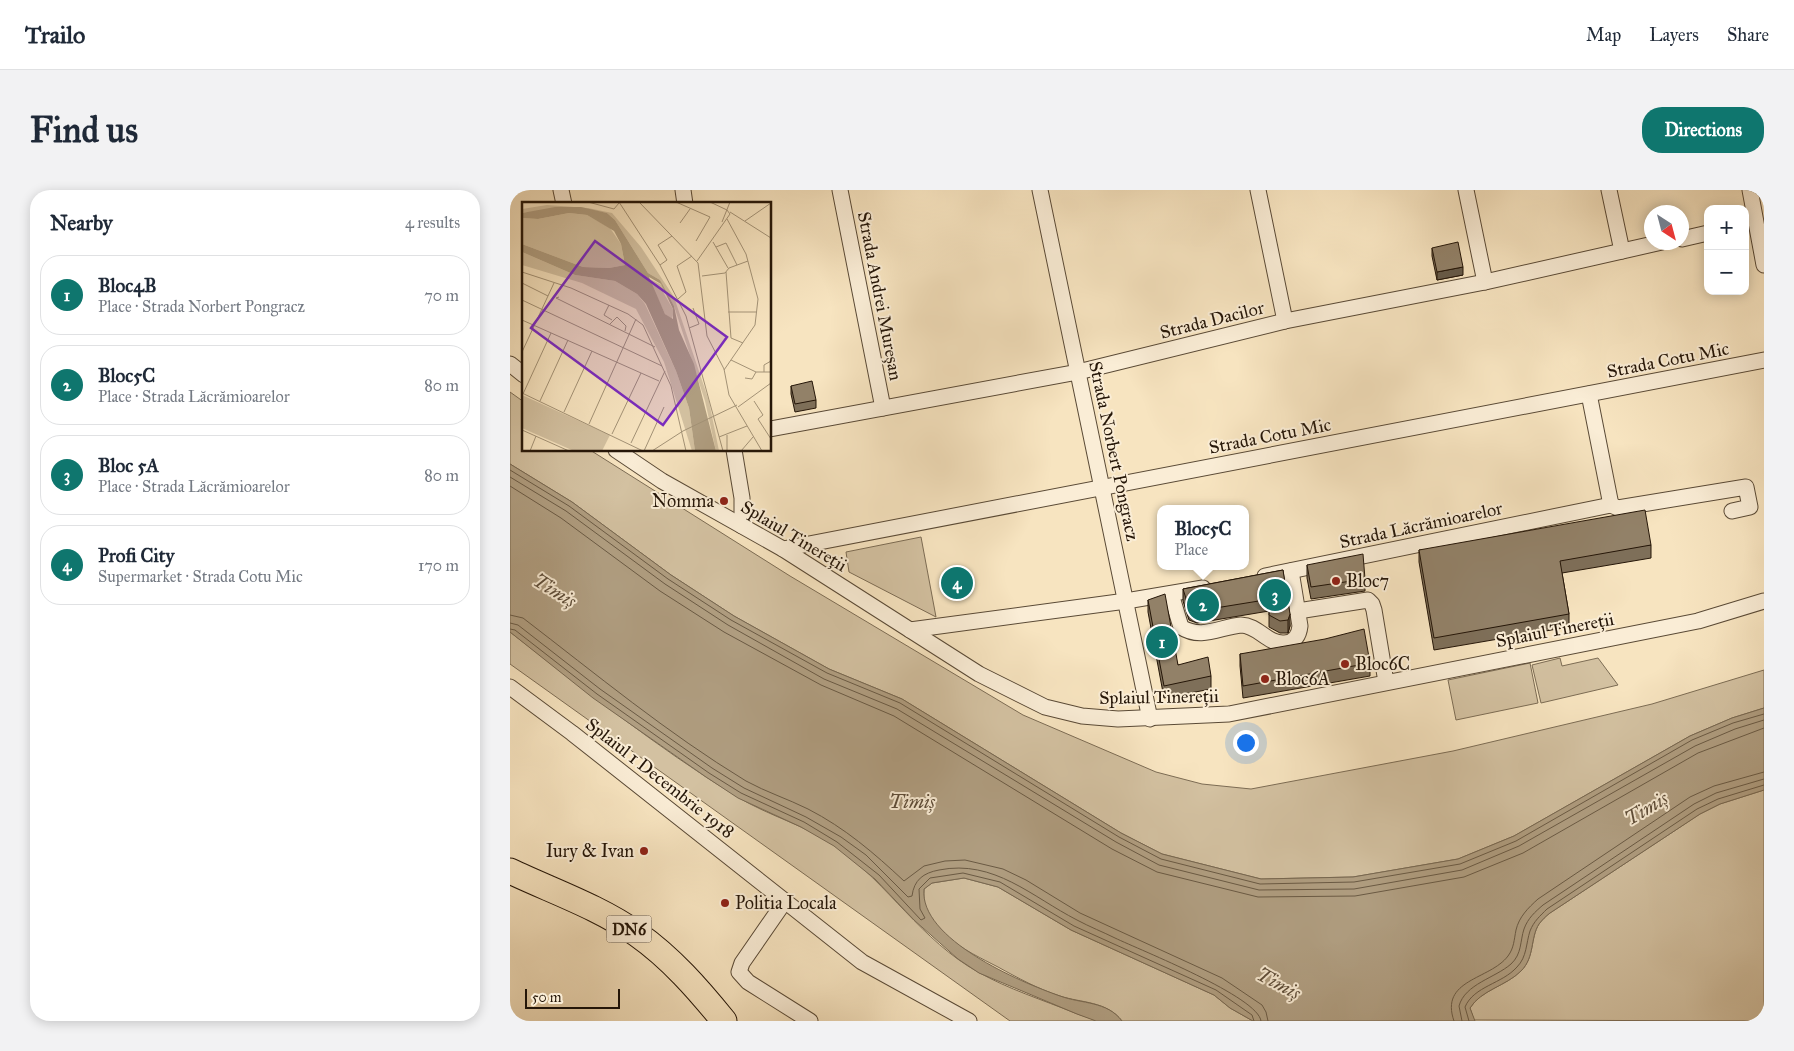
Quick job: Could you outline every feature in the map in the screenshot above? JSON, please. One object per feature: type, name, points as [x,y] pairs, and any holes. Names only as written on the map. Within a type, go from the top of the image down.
[{"type":"main road","name":"DN6","points":[[510,871],[597,911],[636,933],[687,977],[724,1021]]},
{"type":"street","name":"Strada Andrei Mureșan","points":[[840,190],[883,408]]},
{"type":"street","name":"Strada Norbert Pongracz","points":[[1040,190],[1150,719]]},
{"type":"street","points":[[1258,190],[1285,322]]},
{"type":"street","points":[[1466,190],[1485,282]]},
{"type":"street","points":[[1609,190],[1622,250]]},
{"type":"street","points":[[1750,190],[1764,265]]},
{"type":"street","points":[[1689,237],[1704,234]]},
{"type":"street","name":"Strada Dacilor","points":[[771,429],[1078,372],[1285,322],[1485,282],[1644,246]]},
{"type":"street","name":"Strada Cotu Mic","points":[[784,550],[1764,360]]},
{"type":"street","points":[[510,364],[522,373]]},
{"type":"street","points":[[1589,394],[1611,505]]},
{"type":"street","name":"Splaiul Tinereții","points":[[617,451],[662,481],[784,550],[978,674],[1045,707],[1082,716],[1150,719],[1229,714],[1698,621],[1764,601]]},
{"type":"street","points":[[734,451],[740,478],[742,526]]},
{"type":"street","name":"Strada Lăcrămioarelor","points":[[1254,578],[1611,505],[1618,508],[1746,488],[1750,507],[1732,511]]},
{"type":"street","points":[[1171,594],[1181,626],[1190,632],[1201,633],[1242,625],[1252,627],[1272,641],[1283,643],[1293,641],[1299,634],[1298,611],[1291,571]]},
{"type":"street","points":[[910,630],[1126,601],[1217,585]]},
{"type":"street","points":[[1298,611],[1361,599],[1368,600],[1372,604],[1386,682]]},
{"type":"street","name":"Splaiul 1 Decembrie 1918","points":[[510,687],[572,733],[862,962],[969,1021]]},
{"type":"street","points":[[785,901],[742,963],[739,972],[748,982],[810,1021]]},
{"type":"shaded area","points":[[510,392],[522,401],[522,451],[592,451],[790,576],[1023,715],[1156,772],[1202,784],[1251,789],[1453,751],[1652,704],[1764,670],[1764,708],[1732,718],[1690,736],[1514,836],[1458,859],[1353,877],[1261,879],[1162,854],[1121,833],[902,699],[829,669],[734,616],[671,575],[572,502],[510,464]]},
{"type":"shaded area","points":[[921,537],[936,617],[849,572],[846,552]]},
{"type":"shaded area","points":[[510,632],[677,758],[748,803],[813,833],[837,847],[873,878],[922,929],[958,959],[1001,984],[1096,1021],[1010,1021],[510,664]]},
{"type":"shaded area","points":[[1560,658],[1562,666],[1598,658],[1618,685],[1541,703],[1532,665]]},
{"type":"shaded area","points":[[1530,663],[1538,703],[1456,720],[1448,680]]},
{"type":"shaded area","points":[[1764,790],[1764,1021],[1474,1020],[1470,1008],[1475,1002],[1487,992],[1515,976],[1525,966],[1536,929],[1549,914],[1700,814],[1720,804]]},
{"type":"shaded area","points":[[964,878],[998,887],[1071,930],[1214,995],[1230,1008],[1253,1021],[1122,1021],[1116,1014],[1101,1006],[1060,996],[1028,983],[960,946],[937,927],[930,916],[925,903],[924,889],[932,883]]},
{"type":"water","name":"Timiș","points":[[510,464],[572,502],[671,575],[734,616],[829,669],[902,699],[1121,833],[1162,854],[1261,879],[1353,877],[1458,859],[1514,836],[1690,736],[1732,718],[1764,708],[1764,790],[1720,804],[1700,814],[1549,914],[1536,929],[1528,960],[1521,971],[1480,997],[1470,1008],[1475,1021],[1253,1021],[1230,1008],[1214,995],[1071,930],[998,887],[964,878],[932,883],[924,889],[927,907],[938,925],[954,941],[975,956],[1042,989],[1068,999],[1102,1006],[1122,1021],[1096,1021],[979,973],[958,959],[914,920],[875,879],[834,846],[801,827],[738,798],[706,777],[593,698],[510,632]]},
{"type":"building","points":[[1458,242],[1463,267],[1437,272],[1432,248]]},
{"type":"building","points":[[812,381],[816,400],[795,404],[791,386]]},
{"type":"building","points":[[1645,510],[1651,545],[1560,561],[1569,614],[1434,638],[1419,550]]},
{"type":"building","points":[[1363,554],[1365,579],[1311,587],[1307,565]]},
{"type":"building","points":[[1283,570],[1290,614],[1288,620],[1280,621],[1269,615],[1271,599],[1197,611],[1189,608],[1183,589]]},
{"type":"building","points":[[1165,594],[1178,665],[1208,657],[1211,676],[1164,686],[1148,600]]},
{"type":"building","points":[[1364,629],[1370,663],[1243,686],[1240,654],[1325,639]]},
{"type":"place","name":"Nomma","points":[[724,501]]},
{"type":"place","name":"Bloc7","points":[[1336,581]]},
{"type":"place","name":"Profi City","points":[[957,583]]},
{"type":"place","name":"Bloc 5A","points":[[1275,595]]},
{"type":"place","name":"Bloc5C","points":[[1203,605]]},
{"type":"place","name":"Bloc4B","points":[[1162,642]]},
{"type":"place","name":"Bloc6C","points":[[1345,664]]},
{"type":"place","name":"Bloc6A","points":[[1265,679]]},
{"type":"place","name":"Iury & Ivan","points":[[644,851]]},
{"type":"place","name":"Politia Locala","points":[[725,903]]}]
